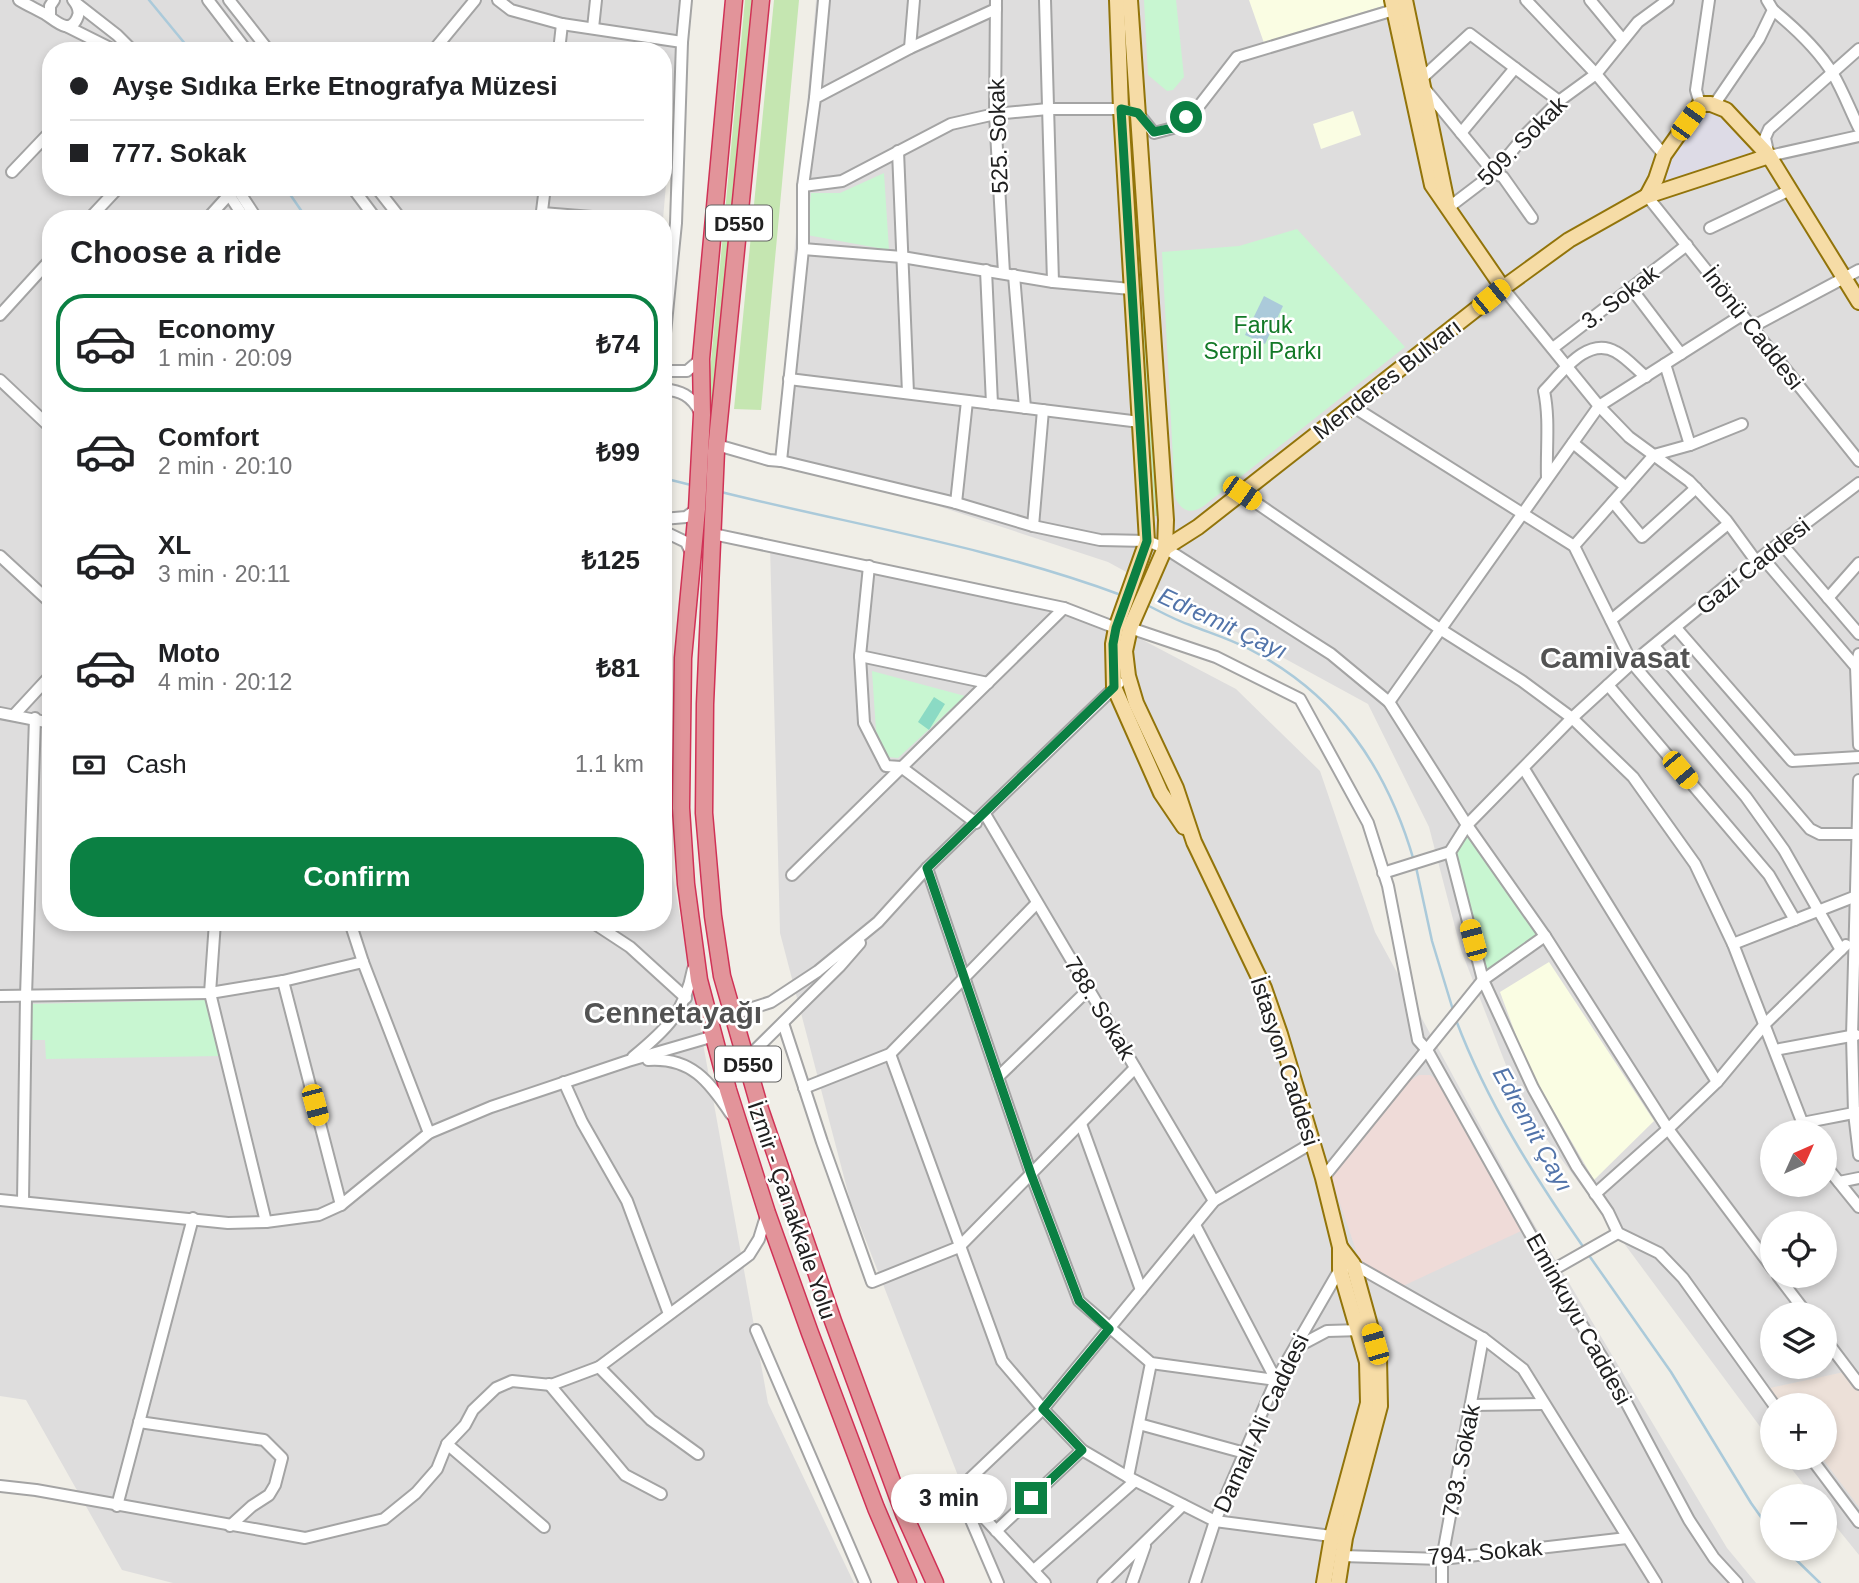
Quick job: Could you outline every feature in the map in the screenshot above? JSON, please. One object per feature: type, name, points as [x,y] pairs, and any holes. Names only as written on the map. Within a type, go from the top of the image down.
[{"type":"highway","name":"İzmir - Çanakkale Yolu","points":[[734,0],[701,359],[702,415],[697,508],[683,658],[681,808],[686,884],[699,980],[720,1060],[767,1213],[876,1508],[908,1583]]},
{"type":"highway","name":"İzmir - Çanakkale Yolu","points":[[761,0],[717,448],[705,704],[704,813],[715,928],[722,976],[760,1109],[833,1321],[904,1514],[935,1583]]},
{"type":"main road","points":[[1117,0],[1147,568]]},
{"type":"main road","points":[[1124,624],[1147,568],[1165,548],[1166,520],[1130,0]]},
{"type":"main road","points":[[1402,4],[1422,82],[1448,208]]},
{"type":"main road","points":[[1402,4],[1432,185],[1503,288]]},
{"type":"main road","points":[[1647,195],[1664,155],[1707,104],[1726,110],[1766,157],[1841,279],[1859,302]]},
{"type":"main road","name":"Menderes Bulvarı","points":[[1165,548],[1198,527],[1503,288],[1569,240],[1647,195],[1766,157]]},
{"type":"main road","points":[[1841,279],[1859,317]]},
{"type":"main road","name":"İstasyon Caddesi","points":[[1124,624],[1128,676],[1136,703],[1176,788],[1194,842],[1264,988],[1323,1178],[1365,1330],[1379,1358],[1380,1406],[1324,1583]]},
{"type":"main road","name":"İstasyon Caddesi","points":[[1124,624],[1113,644],[1114,687],[1161,793],[1194,842]]},
{"type":"main road","name":"İstasyon Caddesi","points":[[1338,1537],[1342,1556],[1338,1583]]},
{"type":"street","points":[[19,0],[50,16],[56,24],[66,26],[98,42]]},
{"type":"street","points":[[50,16],[50,6],[54,0]]},
{"type":"street","points":[[208,0],[240,42]]},
{"type":"street","points":[[229,0],[262,42]]},
{"type":"street","points":[[440,42],[475,0]]},
{"type":"street","points":[[498,0],[562,24],[682,42]]},
{"type":"street","points":[[593,27],[596,0]]},
{"type":"street","points":[[672,263],[686,0]]},
{"type":"street","points":[[780,461],[803,249],[803,186],[824,0]]},
{"type":"street","points":[[910,48],[914,0]]},
{"type":"street","points":[[1045,0],[1053,282]]},
{"type":"street","points":[[1526,0],[1596,74],[1664,155]]},
{"type":"street","points":[[1590,0],[1623,40]]},
{"type":"street","name":"509. Sokak","points":[[1448,208],[1494,173],[1526,134],[1559,101],[1596,74],[1638,22],[1668,0]]},
{"type":"street","points":[[1709,0],[1696,90],[1707,104],[1759,39],[1770,5],[1817,53],[1832,73],[1859,128]]},
{"type":"street","points":[[66,26],[78,17],[75,1]]},
{"type":"street","points":[[75,1],[123,42]]},
{"type":"street","points":[[815,98],[996,4]]},
{"type":"street","name":"525. Sokak","points":[[996,4],[995,114],[1009,274],[1025,408]]},
{"type":"street","points":[[803,186],[842,181],[951,124],[995,114],[1048,109],[1121,109],[1138,113],[1154,132],[1173,128],[1199,106],[1237,57],[1402,4]]},
{"type":"street","points":[[560,42],[562,24]]},
{"type":"street","points":[[1532,218],[1503,177],[1494,173],[1422,82],[1470,34],[1559,101]]},
{"type":"street","points":[[1859,49],[1769,129],[1765,138],[1766,157],[1859,136]]},
{"type":"street","points":[[1461,133],[1515,68]]},
{"type":"street","points":[[12,172],[42,140]]},
{"type":"street","points":[[898,151],[908,394]]},
{"type":"street","points":[[1710,228],[1787,192]]},
{"type":"street","name":"İnönü Caddesi","points":[[1647,195],[1859,461]]},
{"type":"street","points":[[97,210],[111,196]]},
{"type":"street","points":[[214,210],[225,196]]},
{"type":"street","points":[[237,196],[249,210]]},
{"type":"street","points":[[383,196],[394,210]]},
{"type":"street","points":[[672,223],[676,223]]},
{"type":"street","name":"3. Sokak","points":[[1553,348],[1687,245]]},
{"type":"street","points":[[803,249],[902,257],[1053,282],[1131,289]]},
{"type":"street","points":[[0,314],[42,269]]},
{"type":"street","points":[[986,270],[992,404]]},
{"type":"street","points":[[1752,327],[1859,270]]},
{"type":"street","points":[[1503,288],[1599,406],[1629,437],[1696,488],[1856,667]]},
{"type":"street","points":[[1631,288],[1681,354]]},
{"type":"street","points":[[1390,702],[1599,406],[1742,315]]},
{"type":"street","points":[[1547,478],[1546,427],[1549,412],[1544,391],[1573,361],[1587,351],[1603,348],[1615,351],[1646,377]]},
{"type":"street","points":[[672,371],[687,371],[701,359]]},
{"type":"street","points":[[1665,365],[1690,445]]},
{"type":"street","points":[[789,379],[1140,422]]},
{"type":"street","points":[[0,380],[42,420]]},
{"type":"street","points":[[672,390],[683,392],[702,415]]},
{"type":"street","points":[[956,503],[967,401]]},
{"type":"street","points":[[1352,406],[1574,546],[1632,663],[1746,797],[1784,850],[1841,950]]},
{"type":"street","points":[[1033,526],[1043,410]]},
{"type":"street","points":[[1574,546],[1654,455],[1690,445],[1742,424]]},
{"type":"street","points":[[1573,443],[1626,487]]},
{"type":"street","points":[[717,448],[956,503],[1033,526],[1100,540],[1147,541],[1165,548],[1331,654],[1390,702],[1467,825],[1545,936],[1668,1129],[1760,1252]]},
{"type":"street","name":"Gazi Caddesi","points":[[1450,852],[1467,825],[1572,718],[1632,663],[1759,559],[1859,482]]},
{"type":"street","points":[[1613,502],[1642,537],[1696,488]]},
{"type":"street","points":[[1242,493],[1440,629],[1522,681],[1572,718],[1633,777],[1695,864],[1733,944],[1801,1120]]},
{"type":"street","points":[[672,518],[686,517],[697,508]]},
{"type":"street","points":[[1611,620],[1728,524]]},
{"type":"street","name":"Eminkuyu Caddesi","points":[[714,526],[869,566],[1064,608],[1124,624],[1216,657],[1300,699],[1368,822],[1383,873],[1418,1040],[1429,1047],[1560,1290],[1602,1359],[1689,1520],[1714,1558],[1738,1583]]},
{"type":"street","points":[[672,535],[686,542],[692,558]]},
{"type":"street","points":[[1781,542],[1859,634]]},
{"type":"street","points":[[0,556],[42,595]]},
{"type":"street","points":[[1828,598],[1858,565]]},
{"type":"street","points":[[869,566],[860,656],[864,723],[886,766],[901,767],[976,822]]},
{"type":"street","points":[[792,875],[1064,608]]},
{"type":"street","points":[[1676,629],[1792,761],[1859,757]]},
{"type":"street","points":[[1654,646],[1810,829],[1821,834],[1858,831]]},
{"type":"street","points":[[1859,654],[1856,667],[1859,745]]},
{"type":"street","points":[[860,656],[988,683]]},
{"type":"street","points":[[720,1060],[746,1059],[840,966],[927,868],[1128,676]]},
{"type":"street","points":[[14,715],[42,685]]},
{"type":"street","points":[[1608,685],[1769,875],[1795,920]]},
{"type":"street","points":[[0,713],[42,720]]},
{"type":"street","points":[[23,1201],[35,718]]},
{"type":"street","points":[[1524,769],[1717,1082]]},
{"type":"street","points":[[1859,780],[1856,936],[1856,1113],[1859,1155]]},
{"type":"street","name":"788. Sokak","points":[[985,814],[1214,1201]]},
{"type":"street","points":[[1383,873],[1450,852],[1483,979],[1533,1088],[1618,1233],[1659,1253],[1683,1278],[1765,1393]]},
{"type":"street","points":[[927,868],[1031,1174],[1079,1301],[1151,1363],[1276,1380]]},
{"type":"street","points":[[1733,944],[1858,896]]},
{"type":"street","points":[[804,1088],[890,1054],[1037,903]]},
{"type":"street","points":[[710,1018],[734,1014],[771,1002],[818,971],[878,922]]},
{"type":"street","points":[[214,931],[210,993],[265,1222]]},
{"type":"street","points":[[352,931],[429,1133]]},
{"type":"street","points":[[606,931],[630,947],[686,998]]},
{"type":"street","points":[[1323,1178],[1483,979],[1545,936]]},
{"type":"street","points":[[1595,1194],[1717,1082],[1765,1024],[1856,936]]},
{"type":"street","points":[[628,1060],[675,1019],[686,998],[696,954]]},
{"type":"street","points":[[0,996],[210,993],[283,981],[363,962]]},
{"type":"street","points":[[283,981],[341,1205]]},
{"type":"street","points":[[998,1077],[1088,989]]},
{"type":"street","points":[[783,1023],[872,1282],[959,1247],[1135,1068]]},
{"type":"street","points":[[0,1200],[228,1223],[265,1222],[319,1215],[341,1205],[429,1133],[491,1107],[628,1060],[714,1036]]},
{"type":"street","points":[[1775,1050],[1856,1036]]},
{"type":"street","points":[[890,1054],[1002,1361],[1043,1409],[1082,1450],[1215,1521],[1338,1537]]},
{"type":"street","points":[[628,1060],[662,1059],[689,1065],[717,1092],[740,1127]]},
{"type":"street","points":[[564,1082],[582,1122],[627,1201],[669,1314]]},
{"type":"street","points":[[1832,1120],[1856,1113]]},
{"type":"street","points":[[1081,1124],[1141,1290]]},
{"type":"street","points":[[958,1490],[1043,1409],[1214,1201],[1312,1143]]},
{"type":"street","points":[[1859,1178],[1839,1182],[1859,1207]]},
{"type":"street","points":[[0,1486],[36,1490],[305,1538],[384,1519],[416,1493],[437,1469],[447,1444],[465,1424],[473,1410],[496,1388],[512,1381],[549,1384],[599,1367],[749,1255],[759,1239],[767,1213]]},
{"type":"street","points":[[117,1506],[192,1218]]},
{"type":"street","points":[[1195,1225],[1276,1380]]},
{"type":"street","points":[[1551,1271],[1618,1233]]},
{"type":"street","points":[[1347,1266],[1483,1338],[1523,1369],[1656,1583]]},
{"type":"street","name":"Damalı Ali Caddesi","points":[[1195,1583],[1215,1521],[1276,1380],[1347,1266]]},
{"type":"street","points":[[1787,1288],[1798,1302]]},
{"type":"street","points":[[756,1329],[865,1583]]},
{"type":"street","points":[[1293,1350],[1327,1331],[1365,1330]]},
{"type":"street","name":"793. Sokak","points":[[1442,1583],[1442,1559],[1483,1338]]},
{"type":"street","points":[[1837,1355],[1859,1384]]},
{"type":"street","points":[[1034,1570],[1132,1479],[1151,1363]]},
{"type":"street","points":[[599,1367],[651,1420],[698,1454]]},
{"type":"street","points":[[549,1384],[625,1475],[661,1493]]},
{"type":"street","points":[[1471,1405],[1544,1404]]},
{"type":"street","points":[[139,1422],[264,1440],[282,1458],[270,1495],[230,1526]]},
{"type":"street","points":[[1139,1424],[1245,1453]]},
{"type":"street","points":[[447,1444],[544,1528]]},
{"type":"street","points":[[996,1531],[1082,1450]]},
{"type":"street","points":[[1820,1470],[1859,1521]]},
{"type":"street","points":[[958,1490],[1045,1583]]},
{"type":"street","points":[[958,1490],[998,1583]]},
{"type":"street","points":[[1103,1583],[1183,1505]]},
{"type":"street","name":"794. Sokak","points":[[1342,1556],[1442,1559],[1627,1538]]},
{"type":"street","points":[[1132,1583],[1147,1542]]},
{"type":"shaded area","points":[[0,0],[682,0],[672,115],[672,42],[42,42],[42,196],[665,196],[664,210],[42,210],[42,931],[672,931],[672,872],[768,1403],[854,1583],[173,1583],[122,1570],[26,1400],[0,1396]]},
{"type":"shaded area","points":[[816,0],[1859,0],[1859,1555],[1837,1528],[1837,1484],[1804,1484],[1792,1470],[1837,1470],[1837,1393],[1760,1393],[1760,1426],[1522,1106],[1461,950],[1429,827],[1368,704],[1108,562],[777,453]]},
{"type":"shaded area","points":[[1249,0],[1385,0],[1386,5],[1264,43]]},
{"type":"shaded area","points":[[1700,104],[1711,104],[1769,156],[1647,196]]},
{"type":"shaded area","points":[[1353,111],[1361,135],[1321,149],[1313,124]]},
{"type":"shaded area","points":[[770,545],[1097,616],[1236,689],[1320,771],[1375,932],[1528,1214],[1727,1548],[1756,1583],[1000,1583],[850,1200],[780,933]]},
{"type":"shaded area","points":[[1549,962],[1654,1121],[1594,1180],[1527,1065],[1500,992]]},
{"type":"shaded area","points":[[1419,1075],[1430,1075],[1442,1083],[1521,1231],[1403,1286],[1360,1262],[1331,1177],[1408,1082]]},
{"type":"shaded area","points":[[1844,1372],[1859,1392],[1859,1507],[1831,1470],[1837,1470],[1837,1393],[1774,1393],[1770,1388],[1812,1379],[1837,1379],[1837,1374]]},
{"type":"green space","points":[[745,0],[752,0],[707,454],[707,404]]},
{"type":"green space","points":[[774,0],[799,0],[761,410],[734,409]]},
{"type":"green space","points":[[1144,0],[1176,0],[1184,77],[1173,90],[1167,91],[1148,75]]},
{"type":"green space","points":[[1133,146],[1137,150],[1158,516],[1155,516],[1131,152]]},
{"type":"green space","points":[[884,173],[889,250],[807,235],[811,193],[840,193]]},
{"type":"green space","name":"Faruk Serpil Parkı","points":[[1297,229],[1405,347],[1205,505],[1191,511],[1184,509],[1175,497],[1162,252],[1239,246]]},
{"type":"green space","points":[[872,671],[965,696],[898,758],[888,757],[876,731]]},
{"type":"green space","points":[[934,697],[945,704],[929,730],[918,722]]},
{"type":"green space","points":[[1467,825],[1545,936],[1483,980],[1450,852]]},
{"type":"green space","points":[[205,1000],[219,1056],[46,1059],[45,1040],[32,1040],[31,1004]]},
{"type":"water","points":[[1264,296],[1283,306],[1265,344],[1245,335]]},
{"type":"waterway","name":"Edremit Çayı","points":[[149,0],[184,42]]},
{"type":"waterway","name":"Edremit Çayı","points":[[291,196],[301,210]]},
{"type":"waterway","name":"Edremit Çayı","points":[[672,480],[691,485]]},
{"type":"waterway","name":"Edremit Çayı","points":[[721,492],[973,550],[1023,563],[1121,595]]},
{"type":"waterway","name":"Edremit Çayı","points":[[1147,605],[1249,649],[1309,688],[1355,737],[1373,765],[1403,827],[1414,861]]},
{"type":"waterway","name":"Edremit Çayı","points":[[1416,867],[1432,941],[1453,1010]]},
{"type":"waterway","name":"Edremit Çayı","points":[[1456,1020],[1482,1080],[1513,1138],[1584,1248]]},
{"type":"waterway","name":"Edremit Çayı","points":[[1588,1254],[1671,1372],[1760,1516]]},
{"type":"waterway","name":"Edremit Çayı","points":[[1797,1561],[1820,1583]]},
{"type":"district","name":"Camivasat","points":[[1615,657]]},
{"type":"district","name":"Cennetayağı","points":[[673,1012]]},
{"type":"route","points":[[1031,1498],[1082,1450],[1043,1409],[1109,1329],[1079,1301],[1031,1174],[927,868],[1114,687],[1113,644],[1116,628],[1147,541],[1121,109],[1138,113],[1154,132],[1173,128],[1186,117]]}]
